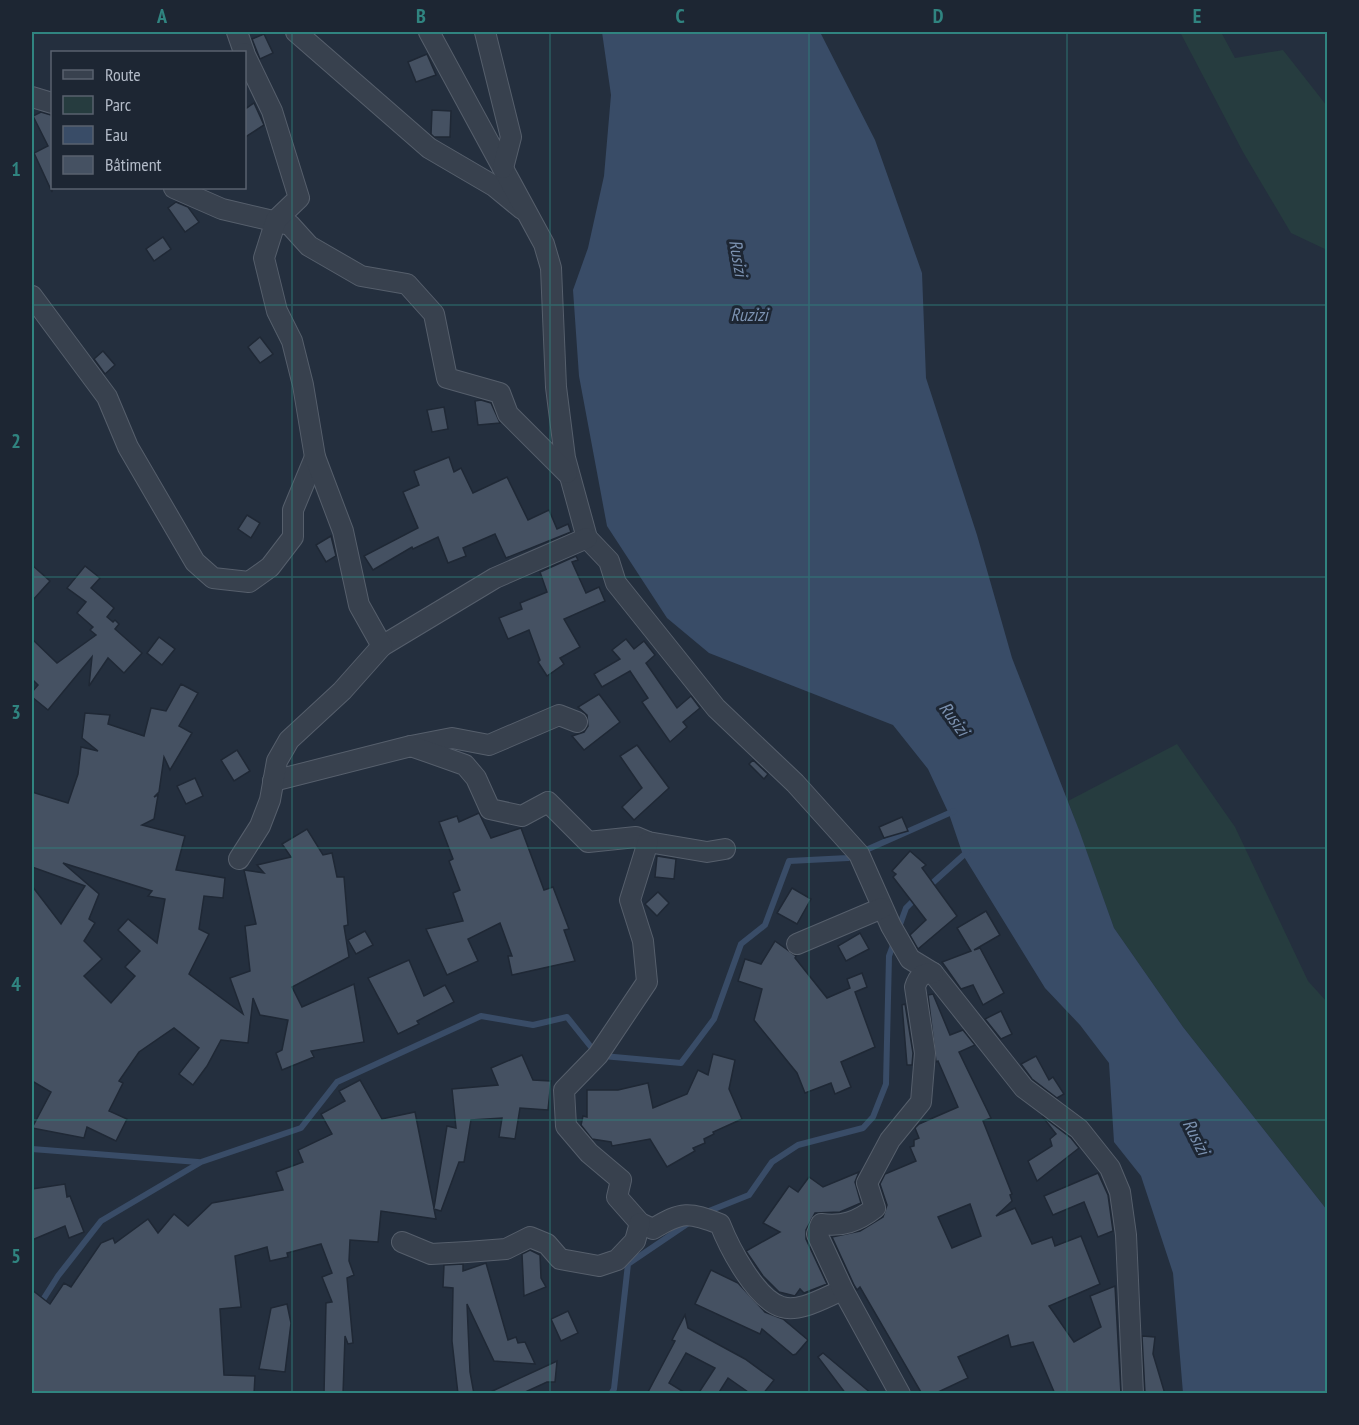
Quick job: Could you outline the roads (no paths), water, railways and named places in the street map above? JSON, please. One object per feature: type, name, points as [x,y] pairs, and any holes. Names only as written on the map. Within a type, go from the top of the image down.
[{"type":"street","points":[[237,32],[243,51]]},
{"type":"street","points":[[296,32],[429,148],[494,186],[532,218]]},
{"type":"street","points":[[429,32],[532,218],[544,244],[551,268],[556,387],[565,458],[587,538],[609,561],[616,583],[716,708],[795,783],[859,854],[882,908],[910,959],[933,973],[1024,1088],[1079,1129],[1110,1168],[1120,1192],[1126,1235],[1133,1394]]},
{"type":"street","points":[[485,32],[511,137],[503,168]]},
{"type":"street","points":[[246,57],[272,111],[299,198],[276,220],[264,258],[277,311],[292,342],[303,385],[315,457],[343,531],[359,605],[382,646]]},
{"type":"street","points":[[32,96],[51,103]]},
{"type":"street","points":[[176,189],[222,209],[290,225],[309,246],[361,276],[407,284],[434,314],[447,378],[501,393],[508,414],[571,478]]},
{"type":"street","points":[[32,296],[107,397],[150,488],[195,562],[213,578],[249,582],[270,567],[293,537],[293,510],[315,457]]},
{"type":"street","points":[[239,859],[260,826],[270,800],[277,761],[290,740],[342,692],[382,646],[495,578],[587,538]]},
{"type":"street","points":[[273,781],[452,738],[489,745],[559,715],[577,722]]},
{"type":"street","points":[[411,746],[465,765],[477,778],[490,809],[522,816],[548,802],[588,842],[636,837],[648,842],[707,852],[725,849]]},
{"type":"street","points":[[648,842],[630,900],[644,941],[647,982],[598,1055],[564,1090],[566,1126],[589,1153],[621,1180],[617,1197],[640,1223],[652,1229],[671,1218],[692,1214],[720,1224],[735,1260],[762,1292],[781,1307],[798,1307],[843,1290]]},
{"type":"street","points":[[797,944],[882,908]]},
{"type":"street","points":[[900,1394],[843,1290],[817,1234],[821,1224],[839,1227],[864,1216],[875,1208],[867,1183],[890,1140],[921,1102],[925,1053],[915,987],[918,978],[926,973],[933,973]]},
{"type":"street","points":[[402,1242],[431,1254],[506,1249],[530,1237],[547,1244],[560,1259],[599,1266],[617,1260],[635,1240],[640,1223]]},
{"type":"water","name":"Ruzizi","points":[[602,32],[820,32],[875,140],[922,273],[926,378],[977,535],[1012,658],[1079,830],[1114,928],[1183,1027],[1327,1210],[1327,1393],[1183,1393],[1173,1273],[1141,1176],[1114,1142],[1109,1063],[1080,1025],[1045,988],[963,855],[949,814],[928,769],[893,725],[709,653],[667,618],[607,526],[579,376],[573,290],[588,248],[604,176],[611,95]]},
{"type":"waterway","points":[[603,1056],[681,1063],[714,1019],[741,944],[765,925],[789,861],[848,858],[954,811]]},
{"type":"waterway","points":[[928,887],[967,852]]},
{"type":"waterway","points":[[898,930],[906,908],[916,898]]},
{"type":"waterway","points":[[704,1213],[749,1195],[772,1162],[798,1145],[863,1128],[873,1117],[886,1084],[889,956],[895,940]]},
{"type":"waterway","points":[[32,1317],[58,1276],[101,1221],[201,1162],[301,1128],[337,1082],[481,1016],[533,1025],[567,1017],[595,1052]]},
{"type":"waterway","points":[[32,1149],[198,1162]]},
{"type":"waterway","points":[[611,1394],[614,1389],[628,1264],[690,1222]]},
{"type":"water label","name":"Rusizi","points":[[738,258]]},
{"type":"water label","name":"Rusizi","points":[[954,719]]},
{"type":"water label","name":"Rusizi","points":[[1196,1137]]}]
